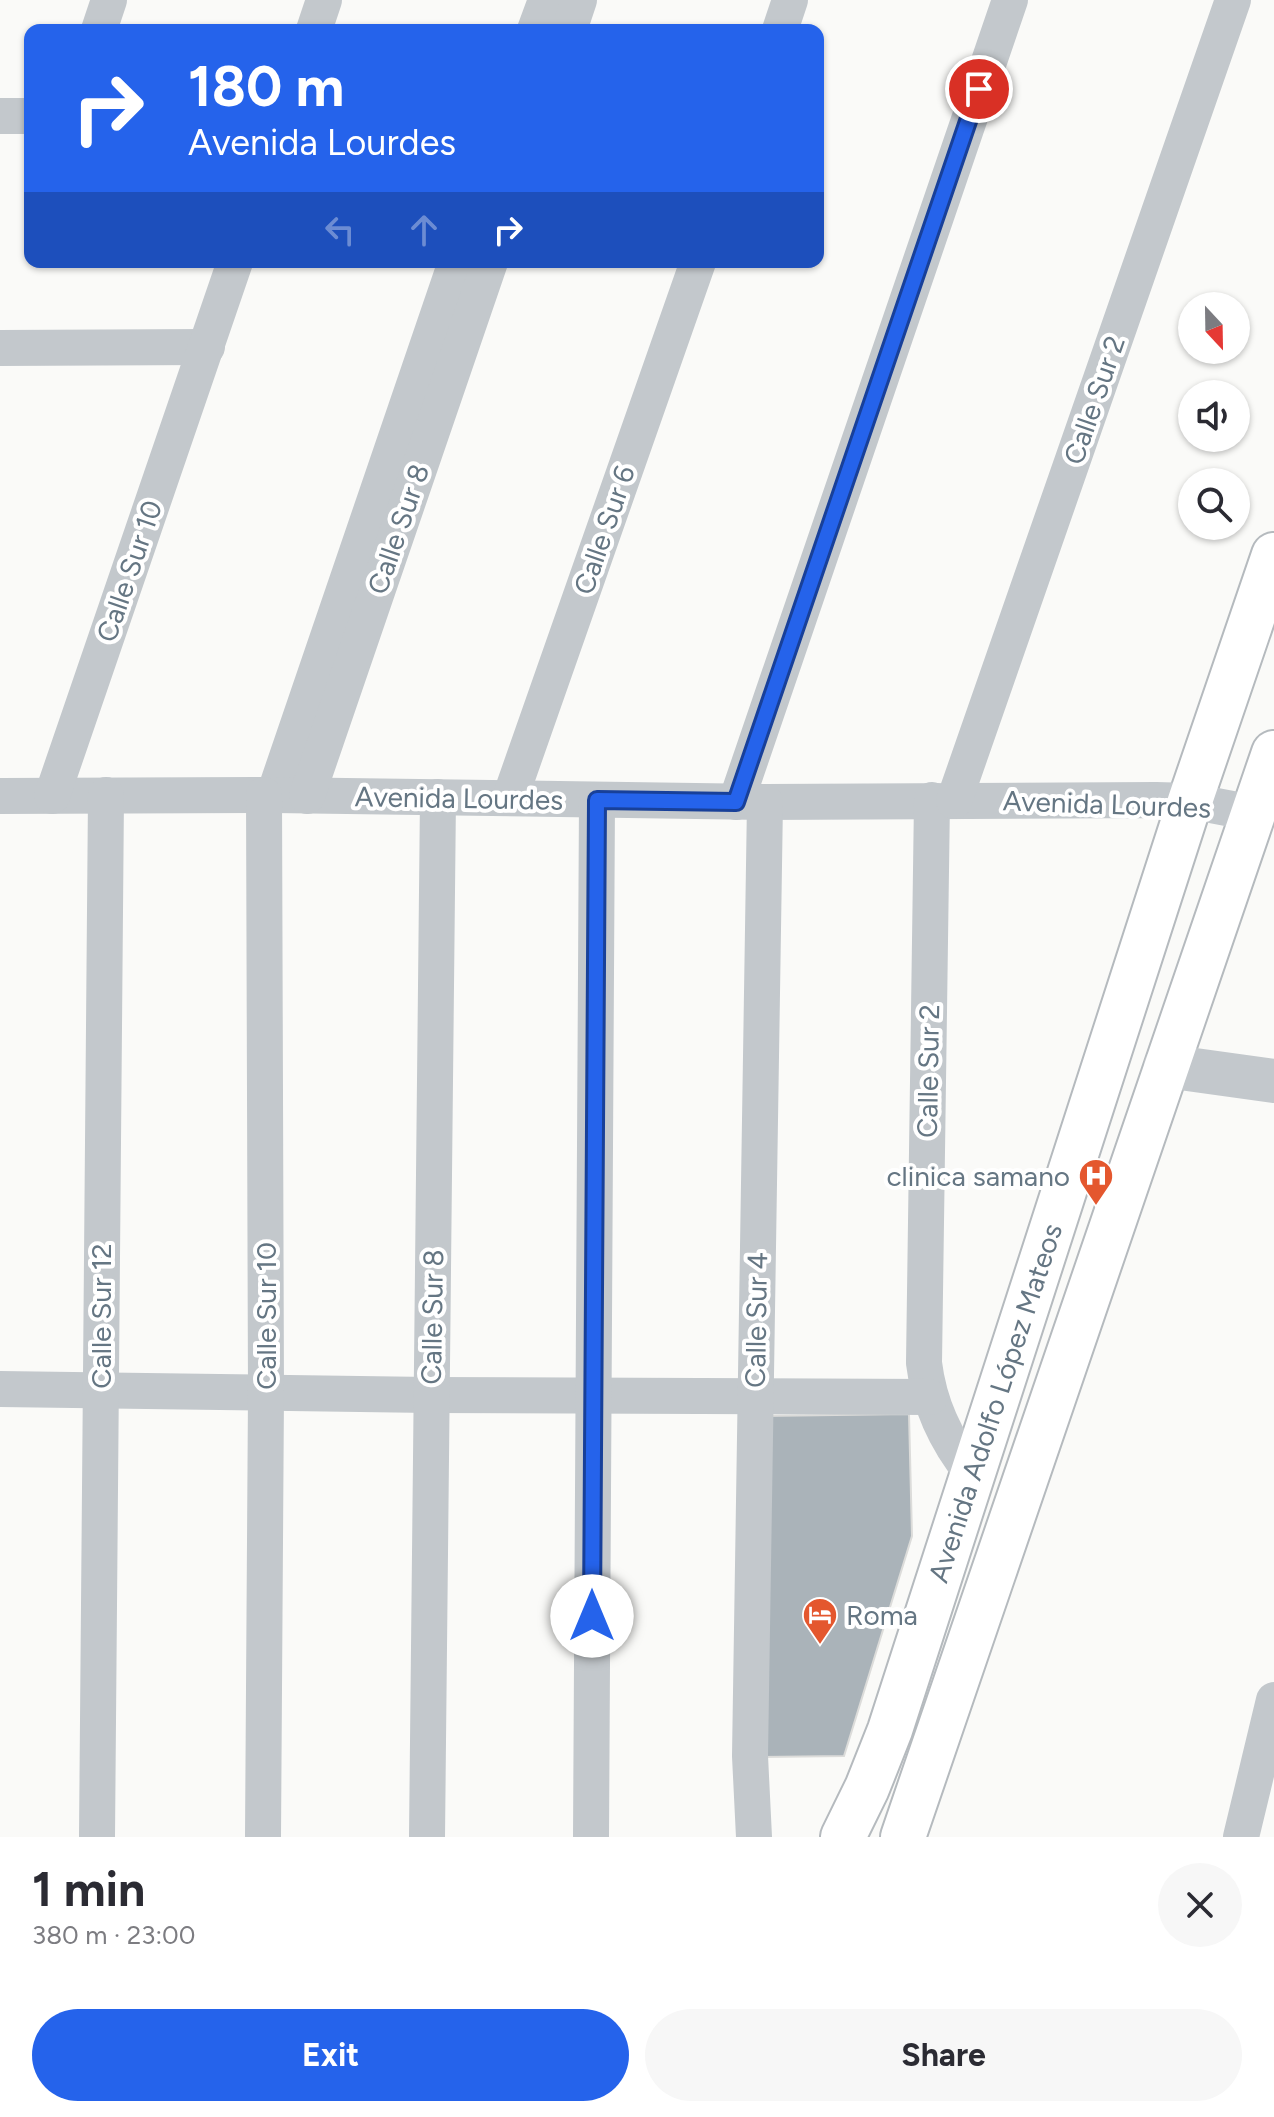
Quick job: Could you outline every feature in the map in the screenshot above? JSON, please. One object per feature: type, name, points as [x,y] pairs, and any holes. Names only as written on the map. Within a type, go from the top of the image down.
[{"type":"main road","name":"Avenida Adolfo López Mateos","points":[[843,1837],[890,1730],[1190,801],[1274,555]]},
{"type":"main road","name":"Avenida Adolfo López Mateos","points":[[903,1837],[1274,753]]},
{"type":"street","points":[[101,24],[109,0]]},
{"type":"street","points":[[316,24],[324,0]]},
{"type":"street","points":[[537,24],[546,0]]},
{"type":"street","points":[[571,24],[579,0]]},
{"type":"street","points":[[782,24],[790,0]]},
{"type":"street","name":"Calle Sur 4","points":[[754,1837],[750,1756],[755,1394],[750,802],[1010,0]]},
{"type":"street","name":"Calle Sur 2","points":[[972,1473],[948,1438],[930,1397],[924,1363],[943,801],[1233,0]]},
{"type":"street","points":[[0,116],[24,116]]},
{"type":"street","name":"Calle Sur 10","points":[[52,796],[233,268]]},
{"type":"street","name":"Calle Sur 8","points":[[281,795],[454,268]]},
{"type":"street","name":"Calle Sur 8","points":[[281,795],[488,268]]},
{"type":"street","name":"Calle Sur 6","points":[[510,798],[696,268]]},
{"type":"street","points":[[0,348],[207,347]]},
{"type":"street","name":"Calle Sur 12","points":[[97,1837],[106,795]]},
{"type":"street","name":"Avenida Lourdes","points":[[0,796],[281,795],[750,802],[1190,801],[1253,813]]},
{"type":"street","name":"Calle Sur 10","points":[[263,1837],[266,1393],[281,795]]},
{"type":"street","name":"Calle Sur 8","points":[[427,1837],[438,797]]},
{"type":"street","points":[[591,1837],[597,800]]},
{"type":"street","points":[[1166,1066],[1274,1081]]},
{"type":"street","points":[[0,1389],[930,1397]]},
{"type":"street","points":[[1241,1837],[1274,1700]]},
{"type":"building","name":"Roma","points":[[909,1414],[912,1536],[844,1756],[762,1757],[760,1416]]},
{"type":"place","name":"clinica samano","points":[[1096,1207]]},
{"type":"place","name":"Roma","points":[[820,1646]]},
{"type":"route","points":[[592,1616],[597,800],[736,802],[979,89]]}]
